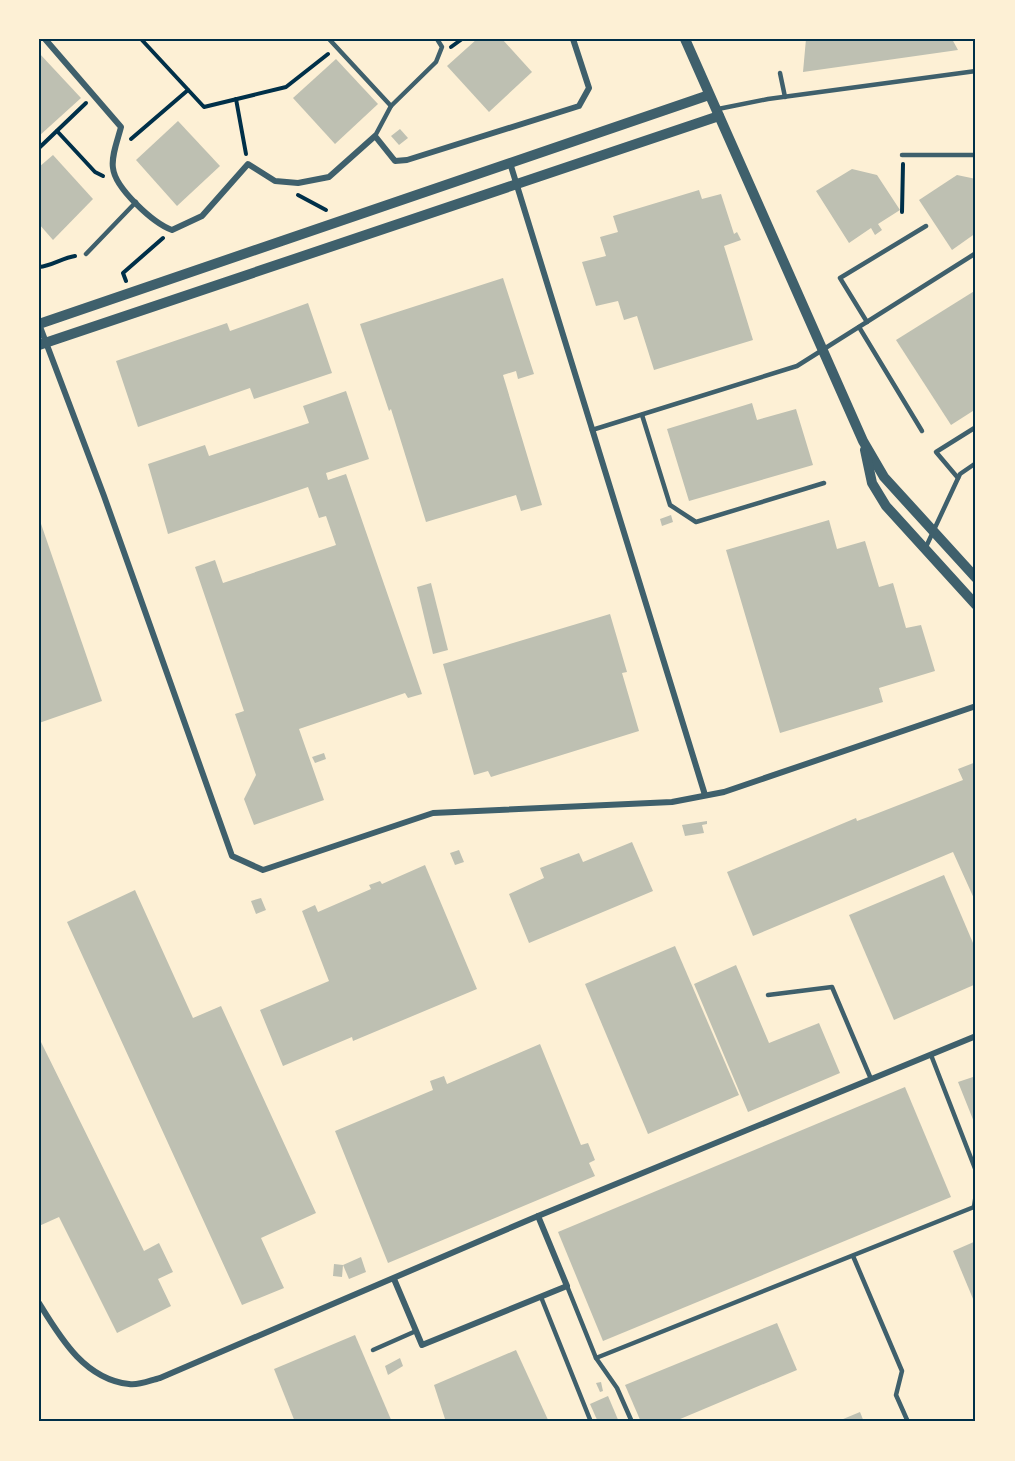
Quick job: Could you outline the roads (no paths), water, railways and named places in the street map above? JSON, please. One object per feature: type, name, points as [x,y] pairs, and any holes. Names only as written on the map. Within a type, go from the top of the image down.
[{"type":"street","points":[[45,39],[121,127],[112,166],[116,181],[158,225],[172,230],[202,216],[248,164],[275,181],[298,183],[329,177],[375,136],[395,161],[407,160],[579,106],[589,88],[573,39]]},
{"type":"street","points":[[685,39],[863,441],[884,477],[976,578]]},
{"type":"street","points":[[710,94],[39,324],[43,344],[232,856],[263,870],[433,813],[672,802],[724,792],[976,706]]},
{"type":"street","points":[[43,344],[718,113]]},
{"type":"street","points":[[510,164],[705,795]]},
{"type":"street","points":[[863,441],[872,483],[886,506],[976,604]]},
{"type":"street","points":[[39,1303],[78,1359],[104,1376],[130,1385],[160,1378],[538,1216],[976,1036]]},
{"type":"street","points":[[394,1279],[422,1345],[567,1287],[538,1216]]},
{"type":"lane","points":[[329,39],[391,106]]},
{"type":"lane","points":[[375,136],[391,106],[436,62],[442,47],[437,39]]},
{"type":"lane","points":[[718,113],[785,97],[976,71]]},
{"type":"lane","points":[[780,73],[785,97]]},
{"type":"lane","points":[[902,155],[976,154]]},
{"type":"lane","points":[[86,254],[136,202]]},
{"type":"lane","points":[[867,322],[840,278],[926,226]]},
{"type":"lane","points":[[592,430],[797,366],[976,253]]},
{"type":"lane","points":[[859,327],[922,431]]},
{"type":"lane","points":[[642,415],[670,505],[696,522],[824,483]]},
{"type":"lane","points":[[958,478],[936,452],[976,427]]},
{"type":"lane","points":[[924,550],[960,474],[976,463]]},
{"type":"lane","points":[[768,995],[832,987],[871,1079]]},
{"type":"lane","points":[[931,1055],[976,1171]]},
{"type":"lane","points":[[596,1358],[974,1207],[976,1193]]},
{"type":"lane","points":[[853,1256],[902,1371],[896,1395],[908,1422]]},
{"type":"lane","points":[[567,1287],[596,1358],[617,1388],[632,1422]]},
{"type":"lane","points":[[541,1297],[591,1422]]},
{"type":"lane","points":[[373,1350],[416,1331]]}]
